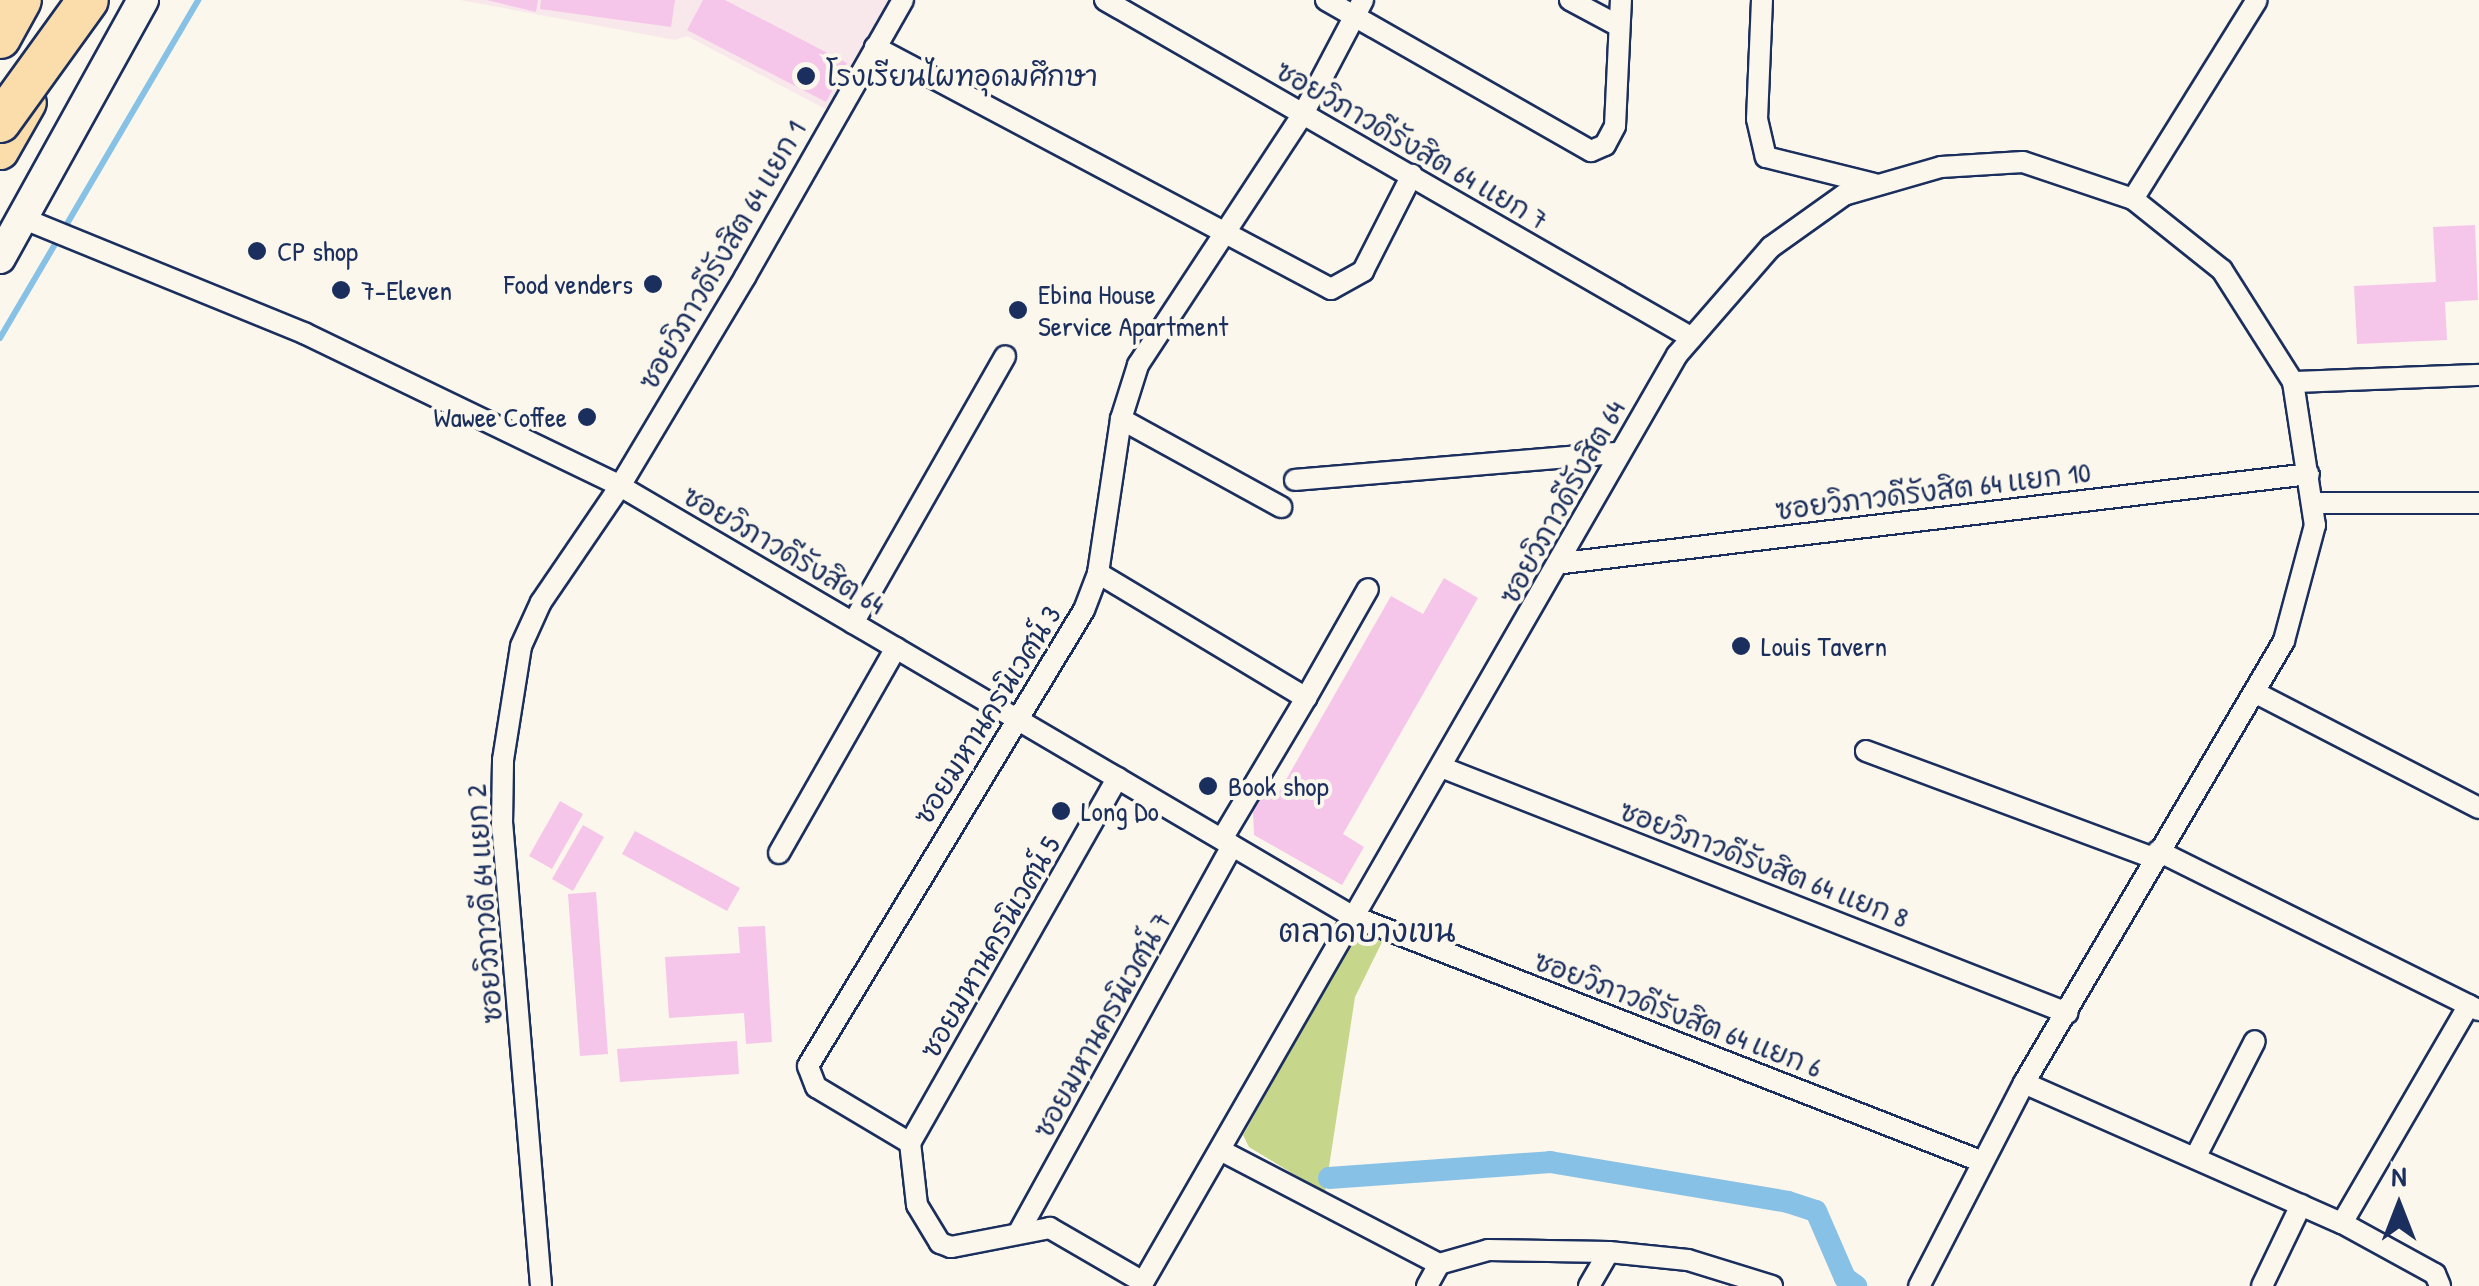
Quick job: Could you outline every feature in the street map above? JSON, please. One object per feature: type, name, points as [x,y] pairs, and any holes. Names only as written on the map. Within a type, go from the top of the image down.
[{"type":"highway","points":[[0,38],[21,0]]},
{"type":"highway","points":[[0,120],[63,0]]},
{"type":"highway","points":[[0,120],[86,0]]},
{"type":"highway","points":[[0,152],[86,0]]},
{"type":"main road","points":[[0,258],[36,222],[143,0]]},
{"type":"street","name":"ซอยวิภาวดีรังสิต 64 แยก 1","points":[[620,486],[903,0]]},
{"type":"street","name":"ซอยวิภาวดีรังสิต 64 แยก 7","points":[[1104,0],[1692,338]]},
{"type":"street","points":[[1326,0],[1359,9],[1590,150],[1605,145],[1615,126],[1621,0]]},
{"type":"street","points":[[1570,0],[1619,26]]},
{"type":"street","points":[[1762,0],[1757,119],[1766,157],[1874,184]]},
{"type":"street","points":[[2133,199],[2257,0]]},
{"type":"street","name":"ซอยมหานครนิเวศน์ 3","points":[[910,1143],[816,1087],[808,1076],[1014,717],[1057,658],[1098,573],[1120,419],[1138,365],[1302,114],[1359,9]]},
{"type":"street","points":[[875,47],[1221,235],[1331,288],[1363,271],[1412,175]]},
{"type":"street","name":"ซอยวิภาวดีรังสิต 64","points":[[36,222],[401,376],[620,486],[1352,916],[1562,563],[1618,453],[1692,338],[1771,247],[1844,194],[1941,167],[2023,162],[2133,199],[2222,270],[2293,382],[2315,524],[2284,641],[2024,1082],[1919,1286]]},
{"type":"street","points":[[853,623],[1005,356]]},
{"type":"street","points":[[2293,382],[2479,376]]},
{"type":"street","points":[[1120,419],[1281,508]]},
{"type":"street","points":[[1295,480],[1618,453]]},
{"type":"street","name":"ซอยวิภาวดีรังสิต 64 แยก 10","points":[[1562,563],[2309,474]]},
{"type":"street","name":"ซอยวิภาวดี 64 แยก 2","points":[[541,1286],[502,825],[510,698],[521,646],[540,602],[620,486]]},
{"type":"street","points":[[2313,503],[2479,503]]},
{"type":"street","points":[[1098,573],[1306,698]]},
{"type":"street","name":"ซอยมหานครนิเวศน์ 7","points":[[1020,1230],[1368,588]]},
{"type":"street","points":[[779,852],[896,648]]},
{"type":"street","points":[[2256,694],[2479,808]]},
{"type":"street","points":[[1866,751],[2156,855],[2474,1008],[2342,1223]]},
{"type":"street","name":"ซอยวิภาวดีรังสิต 64 แยก 8","points":[[1440,767],[2067,1013]]},
{"type":"street","name":"ซอยมหานครนิเวศน์ 5","points":[[910,1143],[1117,778]]},
{"type":"street","points":[[910,1143],[917,1205],[940,1243],[951,1247],[1020,1230],[1050,1228],[1142,1284],[1352,916]]},
{"type":"street","name":"ซอยวิภาวดีรังสิต 64 แยก 6","points":[[1352,916],[1983,1162]]},
{"type":"street","points":[[2196,1158],[2255,1041]]},
{"type":"street","points":[[2024,1082],[2342,1223],[2435,1274],[2440,1286]]},
{"type":"street","points":[[1220,1150],[1439,1264],[1488,1250],[1609,1252],[1688,1260],[1772,1286]]},
{"type":"street","points":[[2262,1286],[2301,1204]]},
{"type":"street","points":[[1590,1286],[1609,1252]]},
{"type":"street","points":[[1426,1286],[1439,1264]]},
{"type":"shaded area","name":"โรงเรียนไผทอุดมศึกษา","points":[[460,0],[894,0],[831,112],[687,36],[675,40]]},
{"type":"green space","points":[[1359,928],[1384,938],[1355,997],[1325,1193],[1249,1147],[1243,1135]]},
{"type":"building","points":[[487,0],[538,0],[536,12]]},
{"type":"building","points":[[541,0],[675,0],[671,27],[540,9]]},
{"type":"building","points":[[703,0],[725,0],[847,63],[826,102],[687,30]]},
{"type":"building","points":[[2475,225],[2478,300],[2445,302],[2447,340],[2357,344],[2354,286],[2436,282],[2433,227]]},
{"type":"building","points":[[1444,578],[1478,598],[1343,834],[1364,847],[1342,885],[1254,835],[1253,812],[1264,793],[1275,799],[1391,596],[1423,614]]},
{"type":"building","points":[[560,801],[583,814],[552,869],[529,856]]},
{"type":"building","points":[[583,825],[604,837],[573,891],[552,879]]},
{"type":"building","points":[[635,831],[740,888],[727,911],[622,854]]},
{"type":"building","points":[[596,892],[608,1054],[580,1056],[568,894]]},
{"type":"building","points":[[765,926],[772,1042],[746,1044],[744,1013],[669,1018],[665,957],[740,953],[738,927]]},
{"type":"building","points":[[737,1041],[739,1074],[620,1082],[617,1049]]},
{"type":"waterway","points":[[0,338],[198,0]]},
{"type":"waterway","points":[[1329,1178],[1550,1162],[1788,1202],[1816,1211],[1845,1278],[1856,1286]]},
{"type":"place","name":"โรงเรียนไผทอุดมศึกษา","points":[[806,76]]},
{"type":"place","name":"CP shop","points":[[257,251]]},
{"type":"place","name":"Food venders","points":[[653,284]]},
{"type":"place","name":"7-Eleven","points":[[341,290]]},
{"type":"place","name":"Ebina House Service Apartment","points":[[1018,310]]},
{"type":"place","name":"Wawee Coffee","points":[[587,417]]},
{"type":"place","name":"Louis Tavern","points":[[1741,646]]},
{"type":"place","name":"Book shop","points":[[1208,786]]},
{"type":"place","name":"Long Do","points":[[1061,811]]},
{"type":"district","name":"ตลาดบางเขน","points":[[1367,931]]}]
